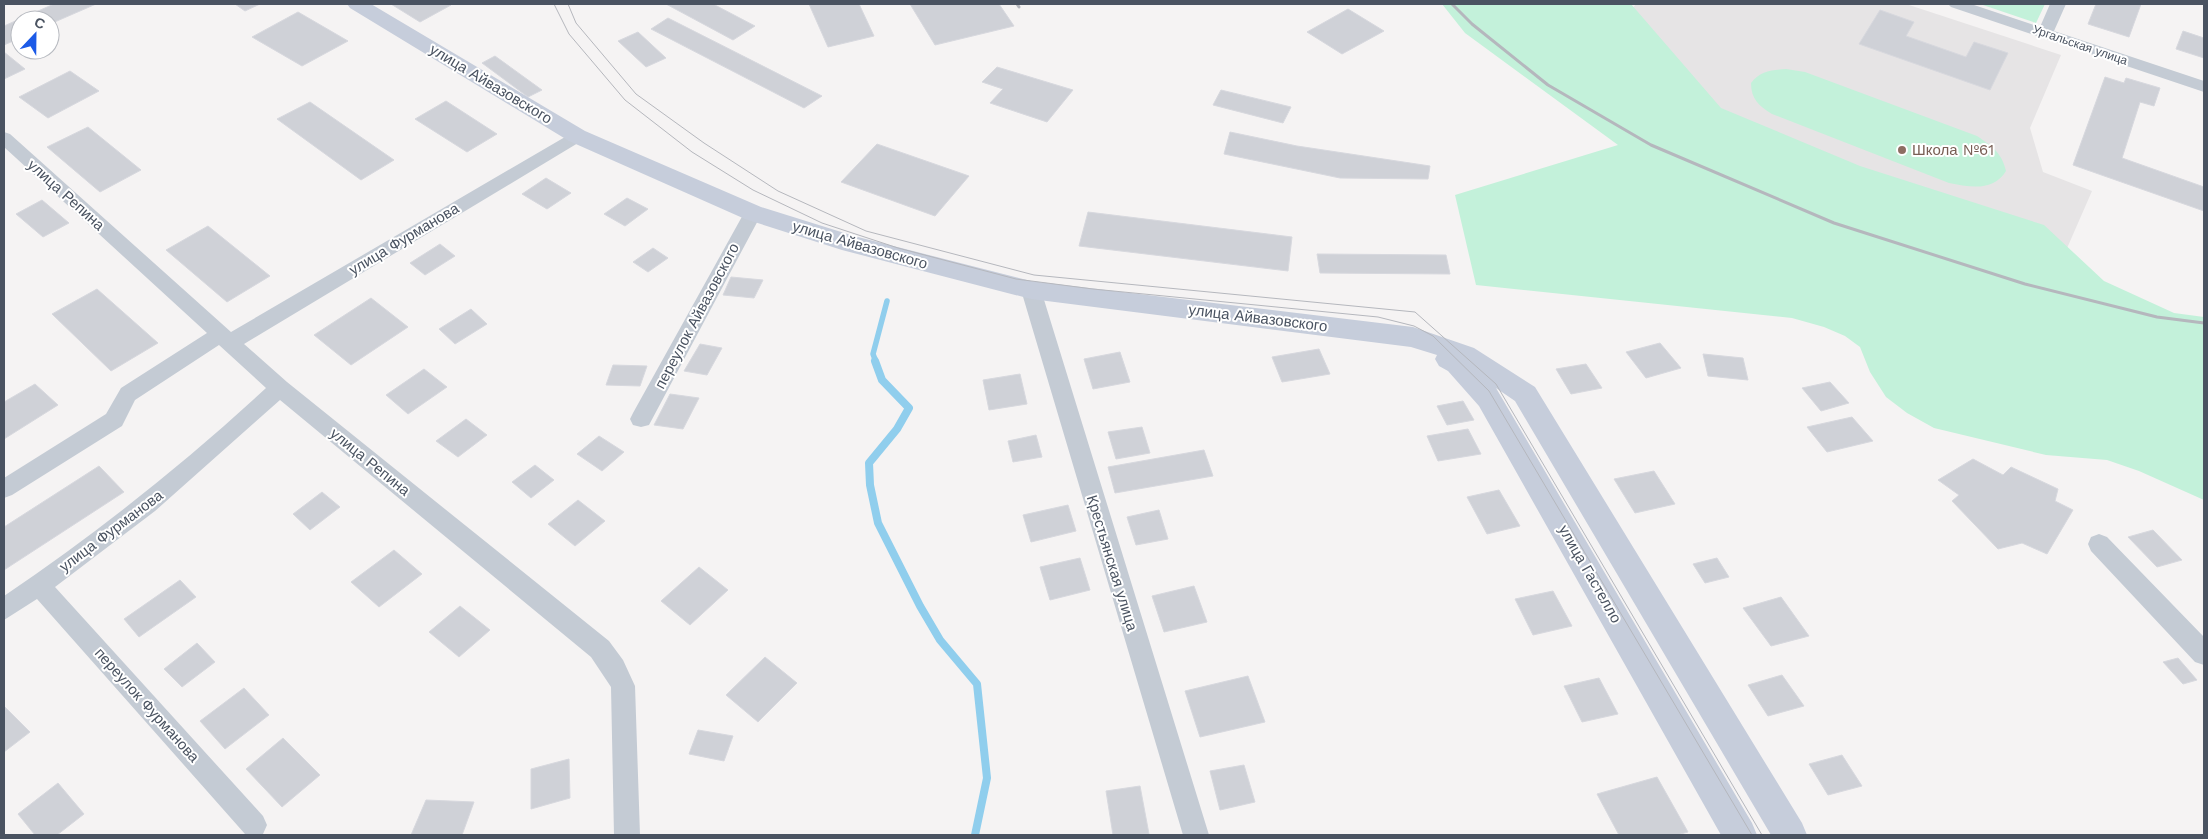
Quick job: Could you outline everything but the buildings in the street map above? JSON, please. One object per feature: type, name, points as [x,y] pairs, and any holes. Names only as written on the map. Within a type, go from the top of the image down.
[{"type":"street","name":"улица Айвазовского","points":[[357,4],[577,136],[753,213],[851,244],[1031,290],[1413,337]]},
{"type":"street","name":"Ургальская улица","points":[[1956,4],[2204,87]]},
{"type":"street","points":[[2046,33],[2058,4]]},
{"type":"street","name":"улица Фурманова","points":[[4,489],[114,420],[120,411],[122,399],[128,394],[577,136]]},
{"type":"street","name":"улица Репина","points":[[4,138],[280,388],[600,649],[614,668],[623,686],[627,835]]},
{"type":"street","name":"переулок Айвазовского","points":[[641,419],[753,213]]},
{"type":"street","name":"Крестьянская улица","points":[[1031,290],[1196,835]]},
{"type":"street","points":[[1413,337],[1465,355],[1526,394],[1790,835]]},
{"type":"street","name":"улица Гастелло","points":[[1413,337],[1457,364],[1489,399],[1740,835]]},
{"type":"street","name":"улица Фурманова","points":[[4,608],[130,520],[212,452],[280,388]]},
{"type":"street","points":[[2099,544],[2204,654]]},
{"type":"street","name":"переулок Фурманова","points":[[39,585],[254,825]]},
{"type":"shaded area","name":"Школа №61","points":[[1636,4],[1906,4],[2061,55],[2030,128],[2043,172],[2092,191],[2061,262],[1700,124],[1607,39]]},
{"type":"green space","points":[[1442,4],[1631,4],[1721,108],[1860,166],[2044,225],[2104,281],[2174,313],[2204,317],[2204,500],[2139,471],[2107,460],[2046,455],[1934,428],[1907,413],[1886,397],[1870,372],[1860,347],[1845,336],[1824,327],[1792,318],[1476,285],[1455,195],[1618,145],[1465,33]]},
{"type":"green space","points":[[1980,4],[2045,4],[2036,23]]},
{"type":"green space","points":[[1786,69],[1805,72],[1977,136],[1996,150],[2002,159],[2006,171],[2001,178],[1988,185],[1965,186],[1949,183],[1772,114],[1754,98],[1751,83],[1758,76],[1766,72]]},
{"type":"waterway","points":[[876,362],[873,354],[887,301]]},
{"type":"waterway","points":[[875,361],[882,380],[909,408],[897,429],[869,463],[870,485],[878,523],[920,606],[940,640],[977,684],[987,778],[975,835]]},
{"type":"tram line","points":[[554,4],[569,34],[625,100],[692,152],[753,190],[822,223],[898,248],[1016,279],[1093,289],[1378,317],[1414,326],[1433,336],[1489,391],[1752,835]]},
{"type":"tram line","points":[[568,4],[576,23],[636,94],[704,143],[778,191],[866,231],[1034,275],[1415,312],[1496,384],[1762,835]]},
{"type":"railway","points":[[1452,4],[1472,24],[1548,85],[1651,145],[1834,223],[2025,284],[2157,317],[2204,323]]},
{"type":"place","name":"Школа №61","points":[[1902,150]]}]
